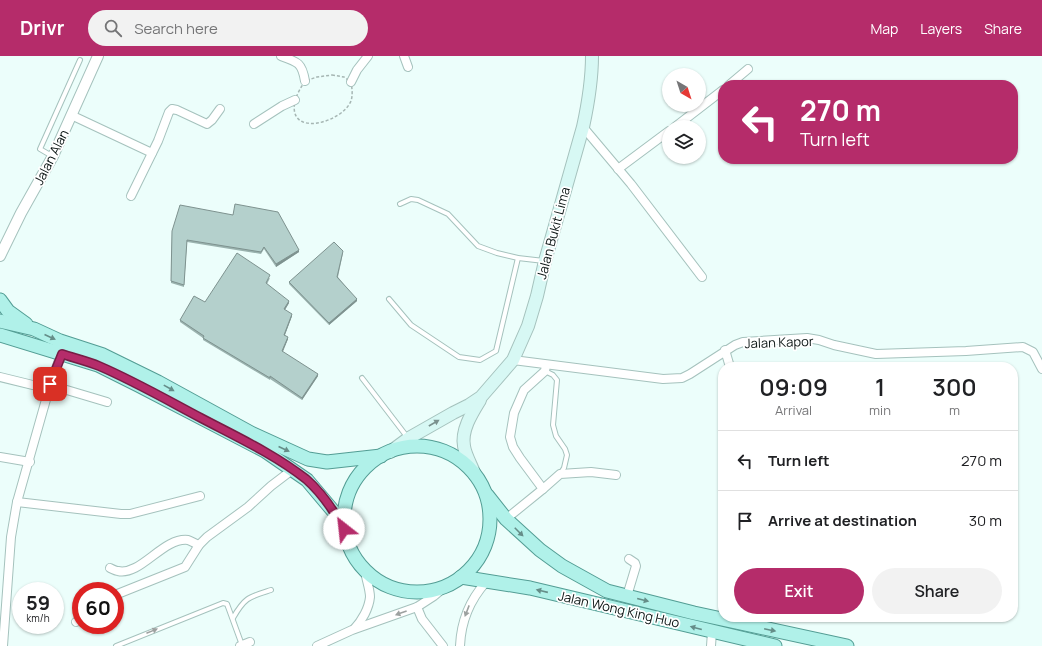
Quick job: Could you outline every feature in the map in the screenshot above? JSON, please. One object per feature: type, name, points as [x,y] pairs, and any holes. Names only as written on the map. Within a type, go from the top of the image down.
[{"type":"main road","name":"Jalan Bukit Lima","points":[[481,397],[513,360],[528,326],[583,127],[591,83],[592,56]]},
{"type":"main road","points":[[0,300],[8,311],[34,329],[60,341],[103,355],[158,382],[250,433],[308,459],[327,462],[385,454],[408,447],[427,447],[446,452],[462,461],[475,475]]},
{"type":"main road","points":[[0,321],[34,329]]},
{"type":"main road","points":[[0,336],[98,365],[138,384],[265,451],[307,480],[321,495],[334,512],[344,529],[351,552],[365,571],[378,582],[394,589],[411,592],[429,591],[446,586],[461,577],[478,560],[488,538],[490,514],[485,492],[475,475],[464,446],[465,432],[469,419],[481,397]]},
{"type":"main road","points":[[344,529],[345,508],[351,487],[364,469],[409,438],[481,397]]},
{"type":"main road","name":"Jalan Wong King Huo","points":[[485,492],[506,519],[540,550],[562,566],[607,591],[718,619]]},
{"type":"main road","name":"Jalan Wong King Huo","points":[[461,577],[530,588],[775,646]]},
{"type":"main road","name":"Jalan Wong King Huo","points":[[732,622],[847,646]]},
{"type":"street","name":"Jalan Alan","points":[[0,256],[21,213],[53,156],[98,56]]},
{"type":"street","points":[[281,56],[298,62],[303,70],[305,82]]},
{"type":"street","points":[[351,82],[357,70],[368,56]]},
{"type":"street","points":[[404,56],[408,67]]},
{"type":"street","points":[[735,80],[748,69]]},
{"type":"street","points":[[685,120],[718,96]]},
{"type":"street","points":[[254,124],[282,106],[295,100]]},
{"type":"street","points":[[130,196],[152,153],[169,112],[172,109],[207,124],[220,109]]},
{"type":"street","points":[[72,115],[152,153]]},
{"type":"street","points":[[583,127],[702,276]]},
{"type":"street","points":[[618,169],[662,136]]},
{"type":"street","name":"Jalan Kapor","points":[[513,360],[545,368],[664,379],[682,378],[735,344],[743,342],[808,338],[876,354],[966,351],[1023,347],[1033,352],[1042,369]]},
{"type":"street","points":[[725,350],[729,362]]},
{"type":"street","points":[[3,646],[4,577],[18,502],[49,387],[62,354]]},
{"type":"street","points":[[543,489],[513,447],[510,437],[514,413],[524,390],[545,368]]},
{"type":"street","points":[[0,377],[49,387],[107,402]]},
{"type":"street","points":[[0,457],[30,462]]},
{"type":"street","points":[[124,592],[184,568],[199,545],[207,537],[248,507],[271,486],[292,470]]},
{"type":"street","points":[[506,519],[560,474],[591,472],[616,475]]},
{"type":"street","points":[[18,502],[130,514],[200,496]]},
{"type":"street","points":[[110,568],[120,572],[132,569],[148,560],[174,541],[188,540],[199,545]]},
{"type":"street","points":[[627,596],[636,566],[635,563],[629,559]]},
{"type":"street","points":[[352,630],[360,622],[370,597],[365,571]]},
{"type":"street","points":[[460,646],[462,623],[468,607],[477,592],[486,582]]},
{"type":"street","points":[[318,646],[352,630],[417,607],[446,586]]},
{"type":"street","points":[[417,607],[422,619],[443,646]]},
{"type":"street","points":[[711,646],[712,632]]},
{"type":"lane","points":[[53,156],[40,149],[80,60]]},
{"type":"lane","points":[[400,204],[411,199],[418,200],[448,214],[478,246],[497,253],[518,258],[545,261]]},
{"type":"lane","points":[[389,298],[411,326],[459,357],[480,360],[496,351],[518,258]]},
{"type":"lane","points":[[545,368],[557,380],[553,425],[554,430],[567,455],[564,468],[560,474]]},
{"type":"lane","points":[[362,378],[409,438]]},
{"type":"lane","points":[[232,618],[244,601],[250,596],[271,590]]},
{"type":"lane","points":[[116,646],[220,604],[227,604],[244,644]]},
{"type":"path","points":[[332,75],[344,76],[351,82],[352,100],[349,105],[336,117],[317,124],[305,123],[297,117],[294,110],[295,100],[305,82],[317,77],[332,75]]},
{"type":"building","points":[[235,204],[278,212],[299,250],[276,264],[264,247],[261,252],[187,240],[184,285],[171,281],[172,231],[180,205],[233,215]]},
{"type":"building","points":[[334,242],[343,251],[337,277],[357,299],[329,323],[289,282]]},
{"type":"building","points":[[237,253],[270,275],[266,283],[289,301],[284,309],[292,314],[284,335],[288,337],[282,351],[318,374],[302,398],[270,376],[270,378],[203,338],[204,336],[180,320],[194,296],[205,302]]},
{"type":"route","points":[[50,384],[62,354],[98,365],[138,384],[265,451],[285,464],[307,480],[321,495],[334,512],[344,529]]}]
